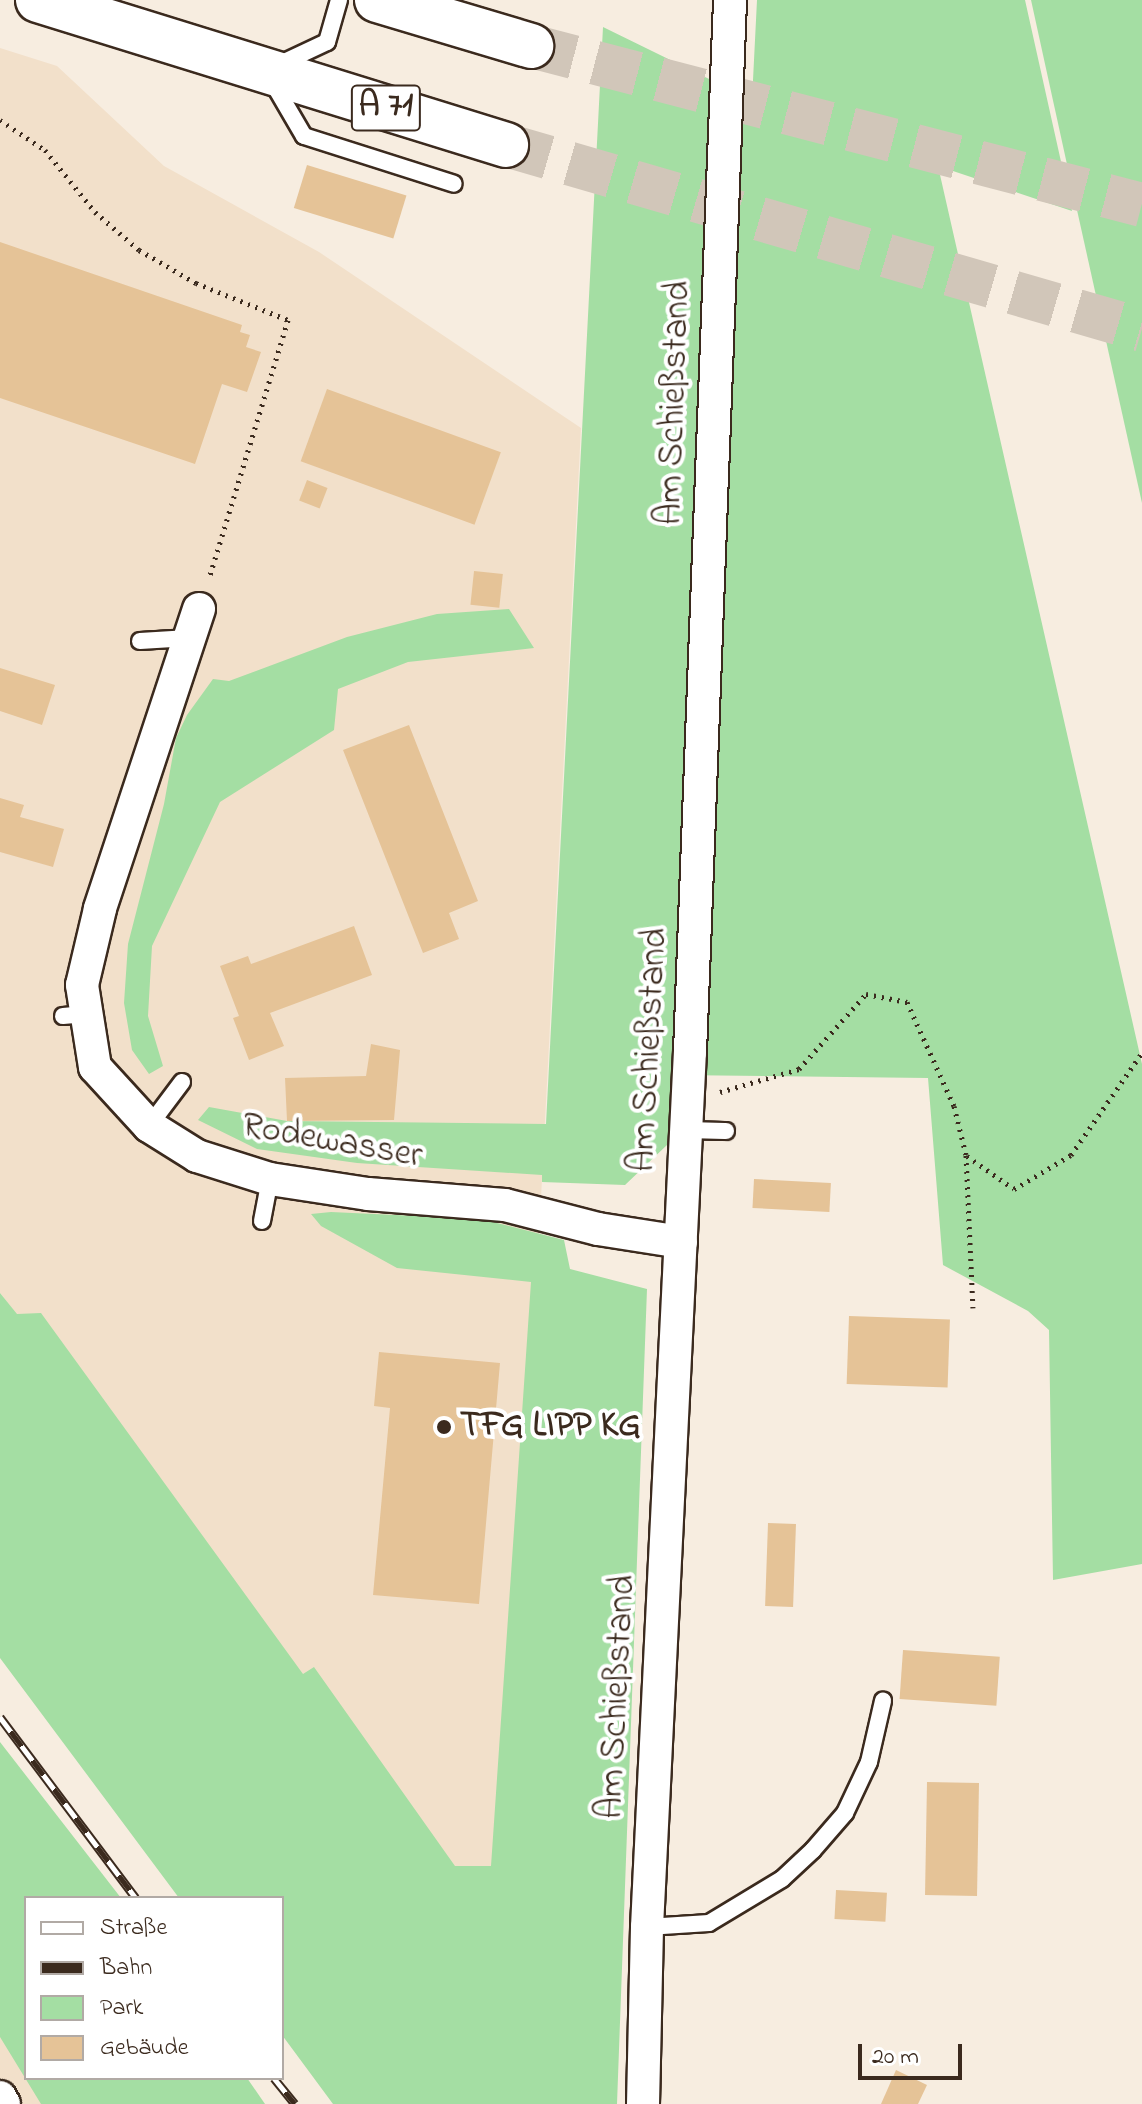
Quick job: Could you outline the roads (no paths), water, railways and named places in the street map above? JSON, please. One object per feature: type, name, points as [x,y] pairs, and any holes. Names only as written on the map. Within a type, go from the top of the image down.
[{"type":"highway","name":"A 71","points":[[38,0],[506,145]]},
{"type":"highway","points":[[377,0],[531,46]]},
{"type":"street","name":"Am Schießstand","points":[[643,2104],[647,1927],[687,1115],[730,0]]},
{"type":"street","name":"Rodewasser","points":[[194,624],[120,818],[74,1015],[95,1067],[149,1126],[197,1156],[270,1179],[368,1194],[505,1205],[598,1229],[681,1242]]},
{"type":"street","points":[[0,2097],[4,2104]]},
{"type":"lane","points":[[339,0],[327,42],[266,71],[304,136],[454,184]]},
{"type":"lane","points":[[140,641],[194,624]]},
{"type":"lane","points":[[149,1126],[182,1082]]},
{"type":"lane","points":[[687,1115],[726,1131]]},
{"type":"lane","points":[[262,1221],[270,1179]]},
{"type":"lane","points":[[647,1927],[709,1923],[782,1879],[813,1850],[845,1813],[869,1762],[883,1701]]},
{"type":"tunnel","points":[[531,46],[1142,205]]},
{"type":"tunnel","points":[[506,145],[1142,330]]},
{"type":"railway","points":[[0,1717],[134,1896]]},
{"type":"railway","points":[[276,2080],[295,2104]]},
{"type":"place","name":"TFG LIPP KG","points":[[444,1427]]}]
